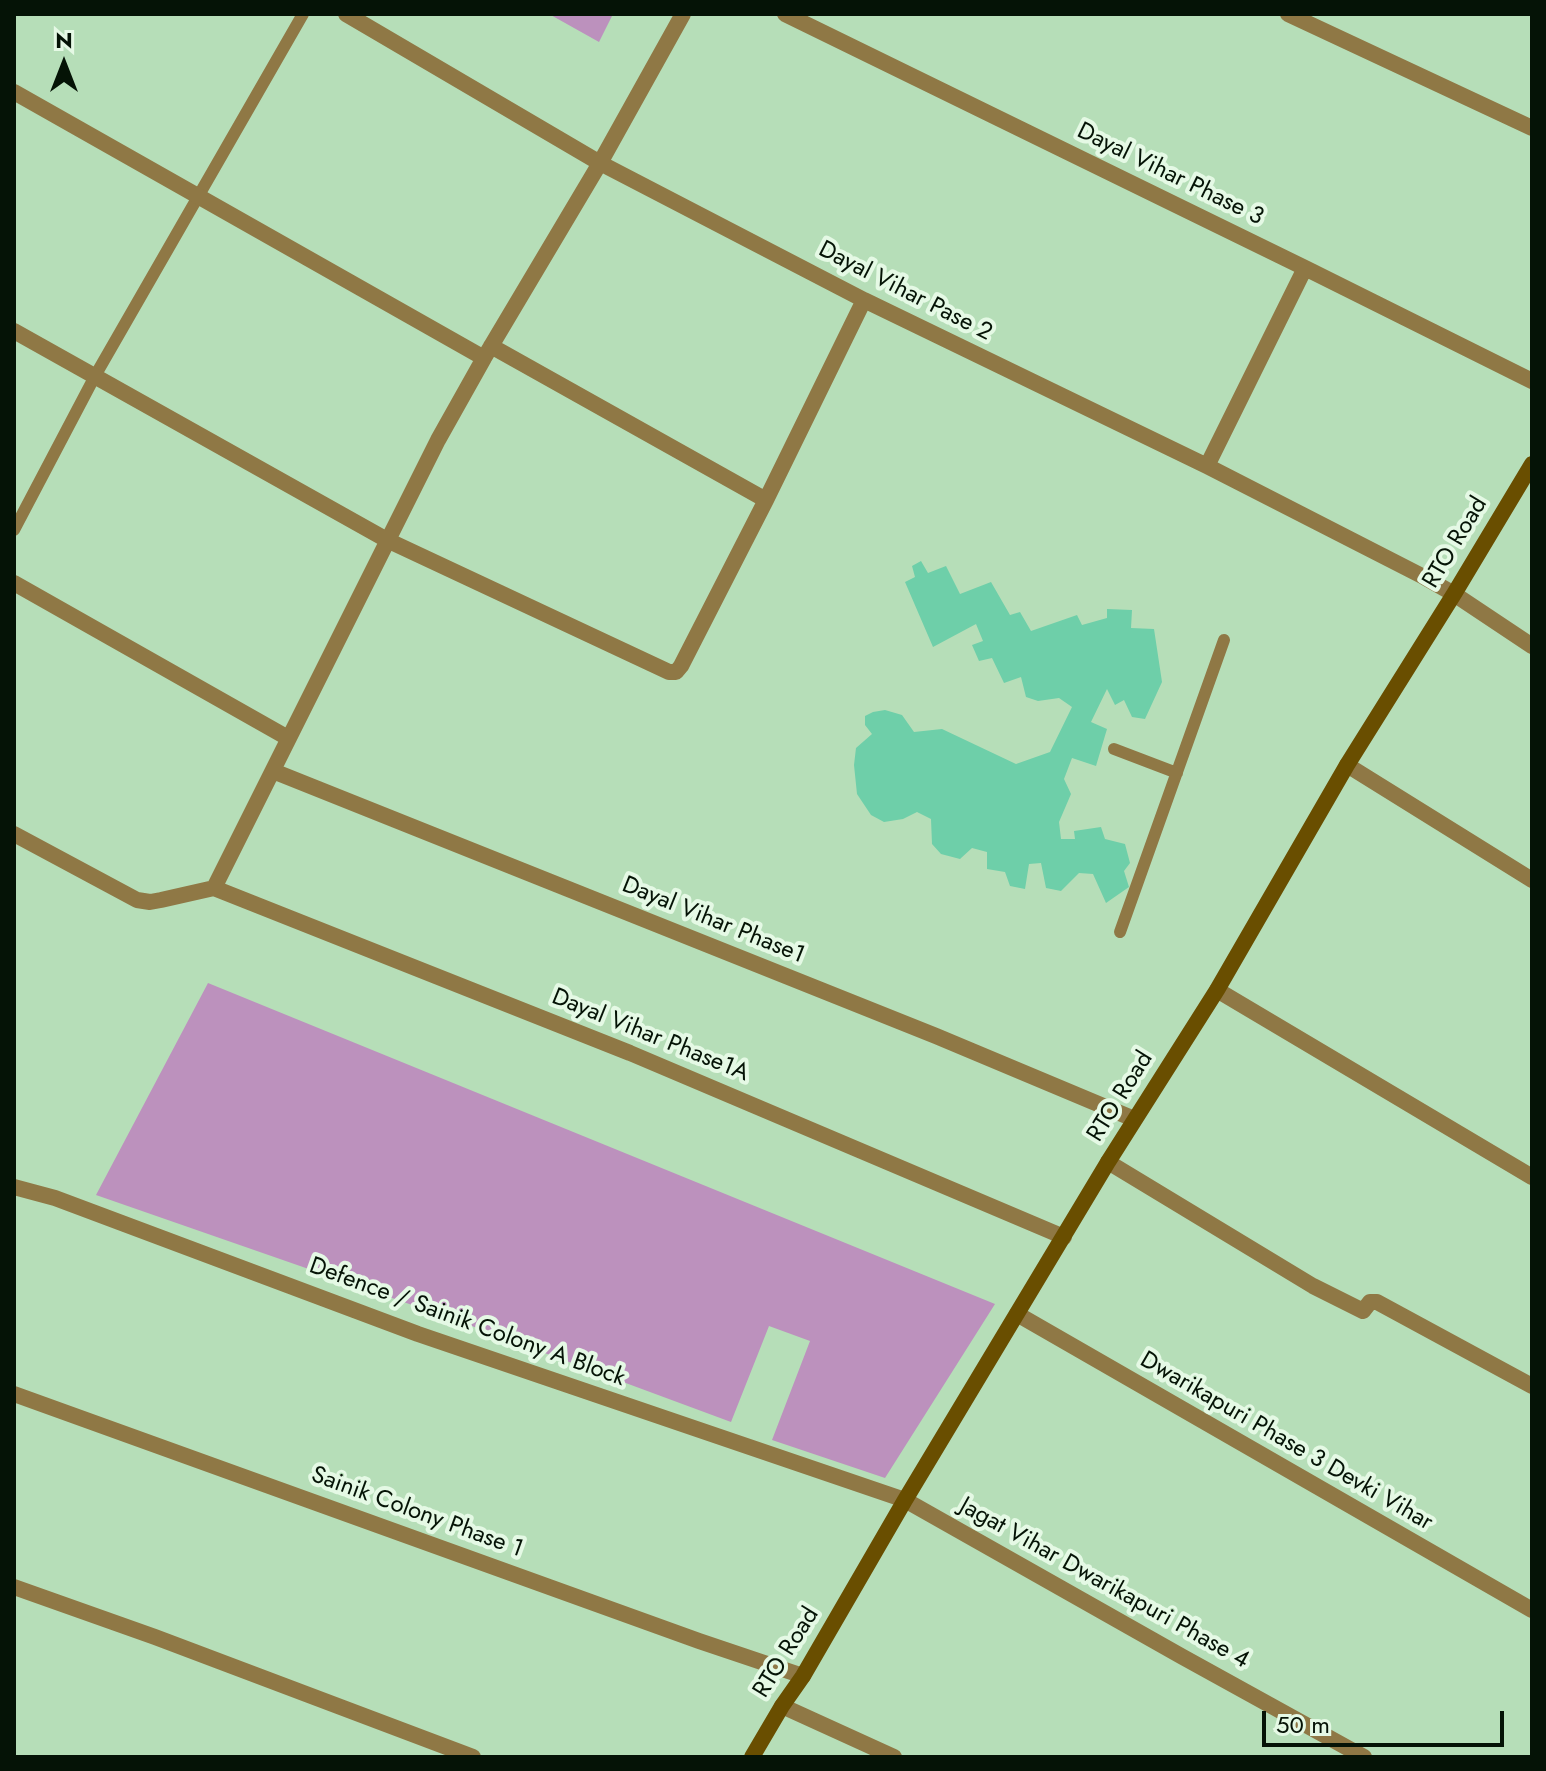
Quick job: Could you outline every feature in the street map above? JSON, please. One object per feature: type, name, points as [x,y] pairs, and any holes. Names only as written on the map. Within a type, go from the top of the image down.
[{"type":"street","name":"Dayal Vihar Pase 2","points":[[346,14],[600,163],[864,300],[1207,466],[1454,594],[1532,646]]},
{"type":"street","points":[[14,834],[137,900],[150,902],[214,888],[438,440],[683,14]]},
{"type":"street","name":"Dayal Vihar Phase 3","points":[[785,14],[1532,381]]},
{"type":"street","points":[[1288,14],[1532,128]]},
{"type":"street","points":[[14,92],[199,196],[766,500]]},
{"type":"street","points":[[1207,466],[1305,268]]},
{"type":"street","points":[[14,331],[387,540],[669,672],[676,672],[766,500],[864,300]]},
{"type":"street","name":"RTO Road","points":[[752,1757],[1134,1119],[1217,990],[1347,765],[1532,464]]},
{"type":"street","points":[[14,583],[288,738]]},
{"type":"street","points":[[1347,765],[1532,880]]},
{"type":"street","name":"Dayal Vihar Phase1","points":[[273,771],[936,1036],[1134,1119]]},
{"type":"street","name":"Dayal Vihar Phase1A","points":[[214,888],[630,1053],[1064,1237]]},
{"type":"street","points":[[1217,990],[1532,1177]]},
{"type":"street","points":[[1108,1162],[1313,1286],[1363,1311],[1370,1302],[1377,1302],[1532,1386]]},
{"type":"street","name":"Defence / Sainik Colony A Block","points":[[14,1187],[55,1198],[418,1334],[905,1500]]},
{"type":"street","name":"Dwarikapuri Phase 3 Devki Vihar","points":[[1017,1314],[1532,1610]]},
{"type":"street","name":"Sainik Colony Phase 1","points":[[14,1394],[803,1676]]},
{"type":"street","name":"Jagat Vihar Dwarikapuri Phase 4","points":[[905,1500],[1364,1757]]},
{"type":"street","points":[[14,1587],[473,1757]]},
{"type":"street","points":[[782,1706],[894,1757]]},
{"type":"lane","points":[[14,530],[95,376],[303,14]]},
{"type":"lane","points":[[1120,932],[1224,640]]},
{"type":"lane","points":[[1114,749],[1177,773]]},
{"type":"shaded area","points":[[549,14],[613,14],[599,42]]},
{"type":"shaded area","points":[[208,983],[995,1304],[885,1478],[772,1440],[810,1341],[769,1326],[731,1422],[461,1322],[96,1195]]},
{"type":"building","points":[[921,561],[928,573],[946,566],[960,594],[991,582],[1010,615],[1020,612],[1031,631],[1077,615],[1082,625],[1107,618],[1107,609],[1132,610],[1131,628],[1154,629],[1162,682],[1145,719],[1132,717],[1124,700],[1115,705],[1107,689],[1091,722],[1107,729],[1096,766],[1072,758],[1064,779],[1071,794],[1059,822],[1061,839],[1075,839],[1074,831],[1101,827],[1105,839],[1125,844],[1130,863],[1124,871],[1129,887],[1106,903],[1093,874],[1079,873],[1061,891],[1046,888],[1041,863],[1029,864],[1025,889],[1010,886],[1005,872],[987,869],[987,852],[972,848],[960,859],[941,854],[932,844],[931,819],[917,812],[903,819],[884,822],[871,815],[857,794],[856,748],[872,734],[865,725],[865,716],[873,712],[885,710],[902,715],[914,732],[942,729],[1016,764],[1050,752],[1072,707],[1059,698],[1038,701],[1026,697],[1021,677],[1004,683],[992,658],[979,661],[972,645],[983,641],[976,624],[933,647],[905,582],[915,577],[912,566]]}]
